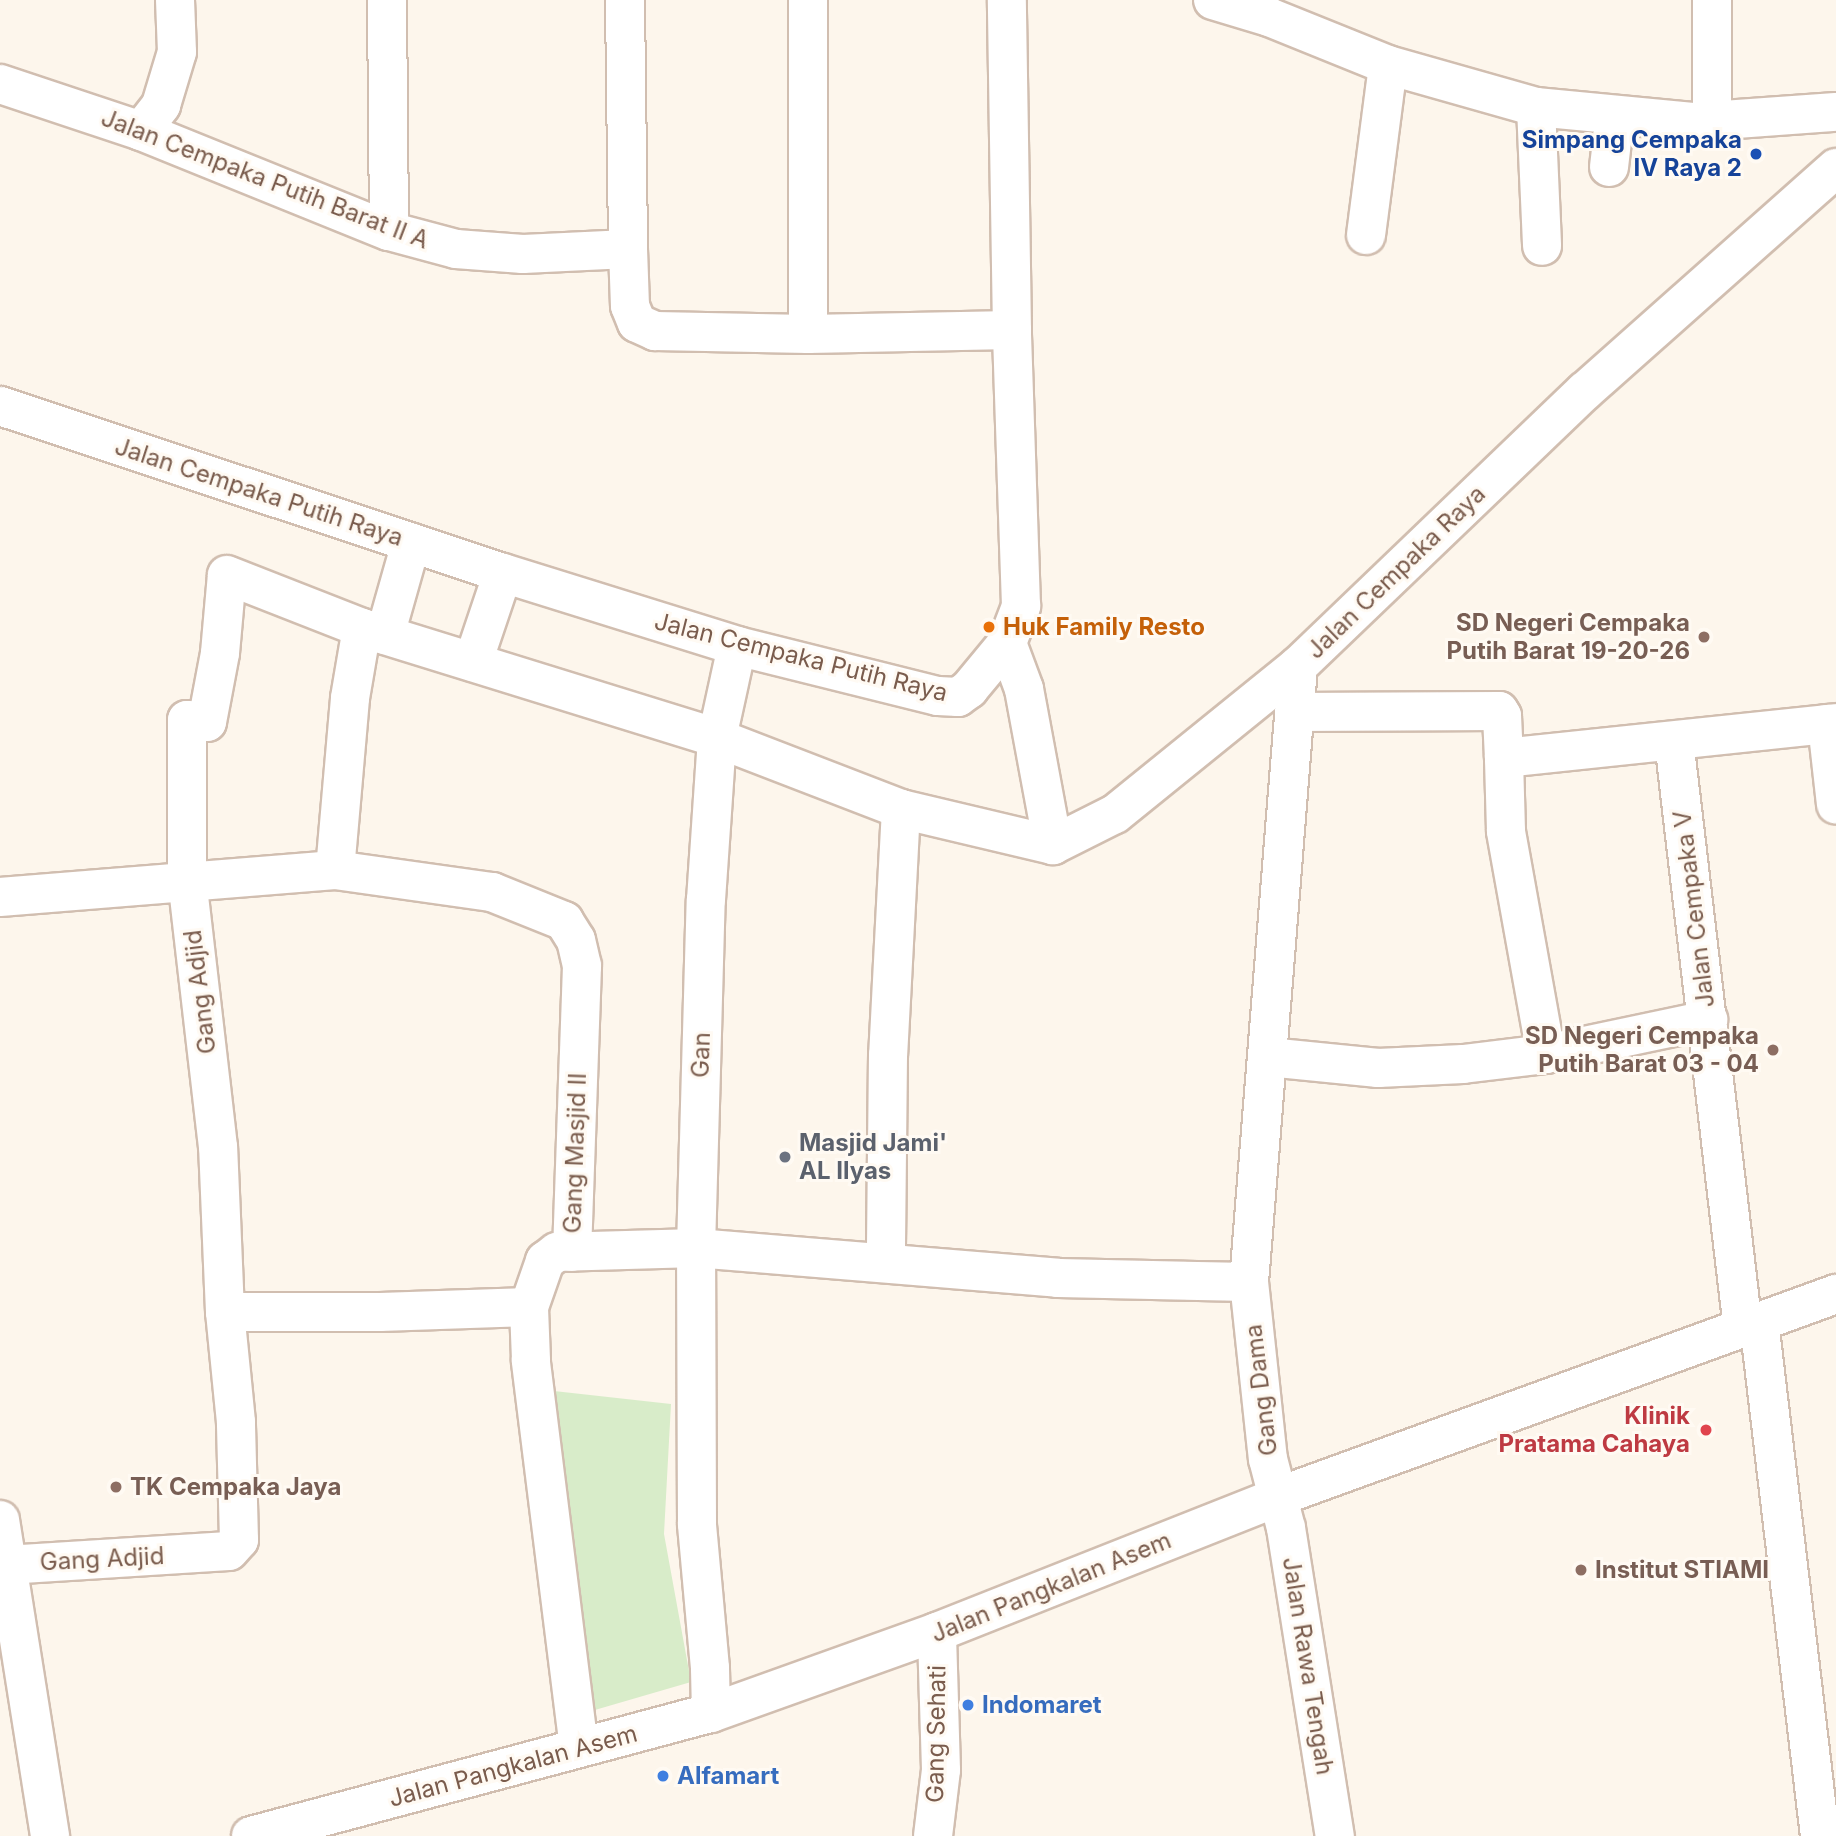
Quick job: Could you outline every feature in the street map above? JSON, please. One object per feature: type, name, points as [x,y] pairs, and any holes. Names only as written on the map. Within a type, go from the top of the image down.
[{"type":"street","points":[[141,131],[161,105],[177,52],[175,0]]},
{"type":"street","points":[[387,0],[389,231]]},
{"type":"street","points":[[625,0],[630,306],[637,323],[655,331],[808,334],[1012,330]]},
{"type":"street","points":[[808,0],[808,334]]},
{"type":"street","name":"Jalan Cempaka Putih Raya","points":[[0,406],[503,573],[737,646],[950,698],[969,689],[1007,643],[1021,606],[1012,330],[1007,0]]},
{"type":"street","points":[[1213,0],[1271,9],[1388,65],[1536,107],[1713,122],[1836,111]]},
{"type":"street","points":[[1712,0],[1713,122]]},
{"type":"street","points":[[1366,235],[1388,65]]},
{"type":"street","name":"Jalan Cempaka Putih Barat II A","points":[[0,84],[141,131],[389,231],[456,250],[489,253],[628,249]]},
{"type":"street","points":[[1536,107],[1542,246]]},
{"type":"street","points":[[1609,167],[1615,115]]},
{"type":"street","name":"Jalan Cempaka Raya","points":[[1053,845],[1115,814],[1298,666],[1586,391],[1836,168]]},
{"type":"street","points":[[335,870],[350,698],[374,631],[411,543]]},
{"type":"street","points":[[473,662],[503,573]]},
{"type":"street","name":"Gang Adjid","points":[[50,1836],[6,1565],[229,1551],[239,1539],[236,1422],[225,1312],[218,1147],[187,880],[187,720],[207,722],[220,653],[227,575],[374,631]]},
{"type":"street","points":[[374,631],[717,738],[901,808],[1053,845],[1024,689],[1007,643]]},
{"type":"street","name":"Gan","points":[[710,1713],[710,1668],[697,1524],[696,1248],[706,900],[717,738],[737,646]]},
{"type":"street","name":"Gang Dama","points":[[1280,1496],[1268,1459],[1249,1282],[1298,666]]},
{"type":"street","points":[[1294,712],[1499,711],[1502,716],[1506,831],[1546,1054]]},
{"type":"street","points":[[1504,758],[1832,724],[1836,804]]},
{"type":"street","name":"Jalan Cempaka V","points":[[1674,741],[1708,1020],[1820,1836]]},
{"type":"street","points":[[886,1262],[888,1055],[901,808]]},
{"type":"street","name":"Gang Masjid II","points":[[0,897],[335,870],[492,892],[564,921],[576,940],[582,966],[572,1252],[557,1252],[545,1261],[529,1307],[531,1360],[579,1748]]},
{"type":"street","points":[[1268,1057],[1398,1068],[1546,1054],[1708,1020]]},
{"type":"street","points":[[572,1252],[696,1248],[1058,1278],[1249,1282]]},
{"type":"street","name":"Jalan Pangkalan Asem","points":[[251,1836],[710,1713],[937,1632],[1280,1496],[1836,1294]]},
{"type":"street","points":[[225,1312],[380,1312],[529,1307]]},
{"type":"street","name":"Jalan Rawa Tengah","points":[[1280,1496],[1335,1836]]},
{"type":"street","points":[[0,1520],[6,1565]]},
{"type":"street","name":"Gang Sehati","points":[[933,1836],[941,1770],[937,1632]]},
{"type":"green space","points":[[536,1389],[671,1404],[664,1534],[691,1682],[588,1712]]},
{"type":"place","name":"Simpang Cempaka IV Raya 2","points":[[1756,154]]},
{"type":"place","name":"Huk Family Resto","points":[[989,627]]},
{"type":"place","name":"SD Negeri Cempaka Putih Barat 19-20-26","points":[[1704,637]]},
{"type":"place","name":"SD Negeri Cempaka Putih Barat 03 - 04","points":[[1773,1050]]},
{"type":"place","name":"Masjid Jami' AL Ilyas","points":[[785,1157]]},
{"type":"place","name":"Klinik Pratama Cahaya","points":[[1706,1430]]},
{"type":"place","name":"TK Cempaka Jaya","points":[[116,1487]]},
{"type":"place","name":"Institut STIAMI","points":[[1581,1570]]},
{"type":"place","name":"Indomaret","points":[[968,1705]]},
{"type":"place","name":"Alfamart","points":[[663,1776]]}]
